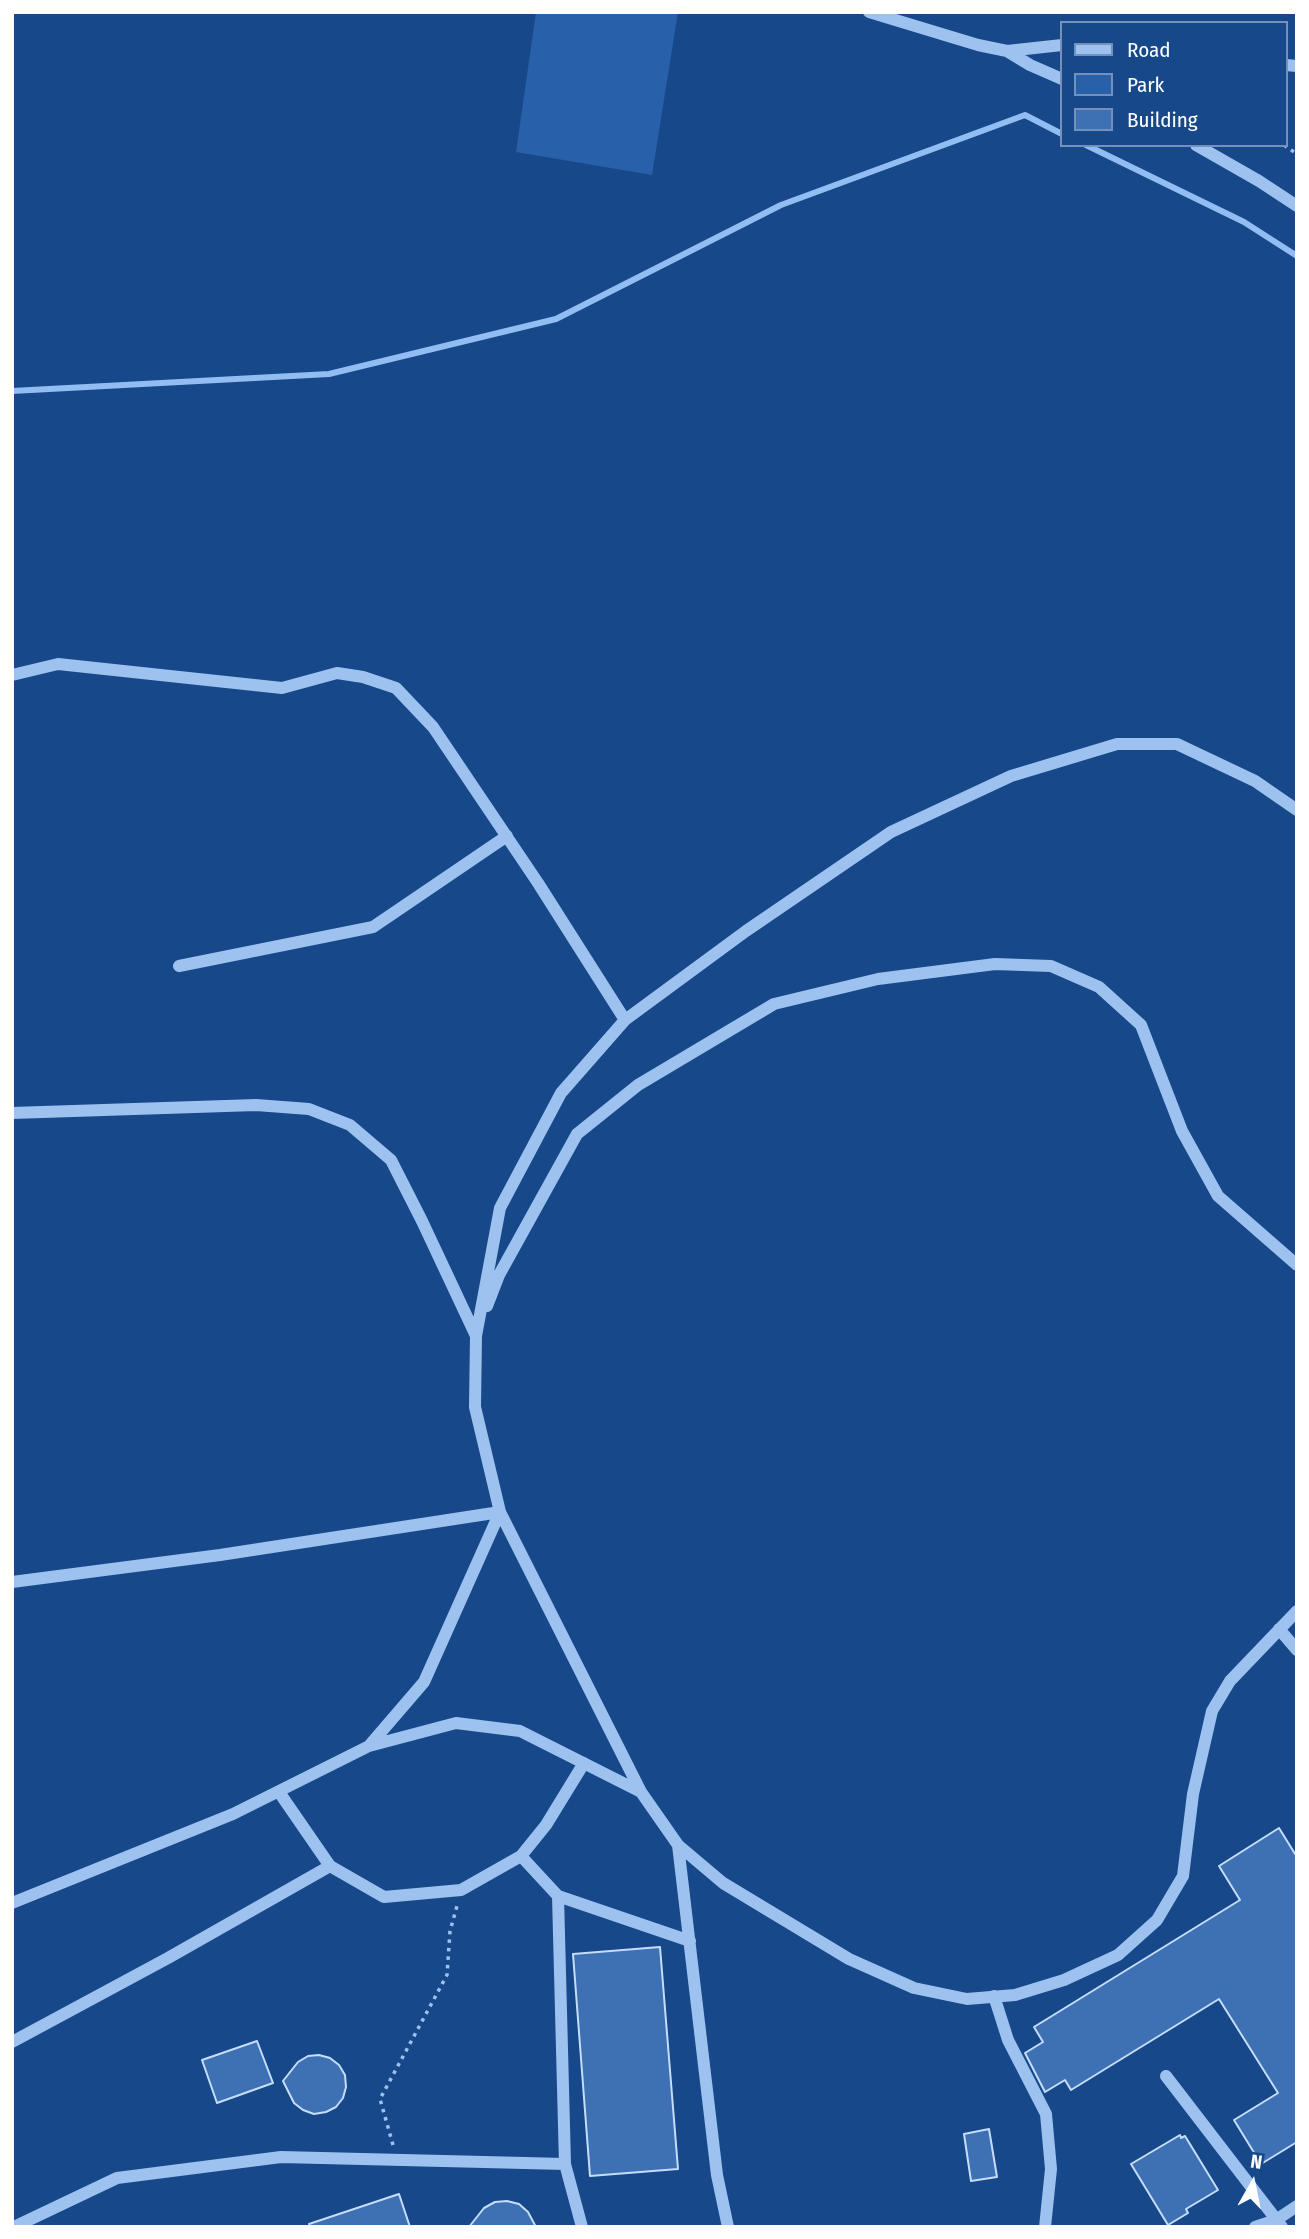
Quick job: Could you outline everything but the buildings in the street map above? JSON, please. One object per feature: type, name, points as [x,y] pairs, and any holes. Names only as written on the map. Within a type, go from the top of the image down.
[{"type":"street","points":[[869,12],[978,45],[1007,51],[1060,45]]},
{"type":"street","points":[[1007,51],[1060,78]]},
{"type":"street","points":[[1200,147],[1297,206]]},
{"type":"street","points":[[12,675],[58,664],[282,688],[337,673],[363,677],[396,688],[433,727],[507,836],[625,1020]]},
{"type":"street","points":[[1297,810],[1255,781],[1177,744],[1117,744],[1011,776],[891,832],[746,931],[625,1020],[561,1093],[500,1208],[476,1336],[475,1407],[500,1512],[640,1792],[678,1845],[723,1883],[849,1959],[914,1988],[967,1999],[1015,1995],[1065,1980],[1118,1955],[1157,1920],[1183,1876],[1193,1794],[1212,1712],[1230,1681],[1297,1611]]},
{"type":"street","points":[[179,965],[373,927],[507,836]]},
{"type":"street","points":[[476,1336],[499,1275],[577,1134],[638,1085],[774,1004],[877,979],[995,964],[1051,966],[1099,987],[1142,1025],[1182,1131],[1218,1196],[1297,1265]]},
{"type":"street","points":[[12,1113],[256,1105],[309,1109],[350,1125],[391,1160],[476,1336]]},
{"type":"street","points":[[12,1582],[220,1555],[500,1512]]},
{"type":"street","points":[[369,1746],[424,1682],[500,1512]]},
{"type":"street","points":[[1279,1629],[1297,1650]]},
{"type":"street","points":[[12,1903],[233,1814],[369,1746],[456,1723],[520,1731],[640,1792]]},
{"type":"street","points":[[279,1791],[330,1867],[384,1897],[461,1890],[521,1856],[546,1825],[584,1763]]},
{"type":"street","points":[[678,1845],[717,2175],[728,2227]]},
{"type":"street","points":[[521,1856],[558,1896],[690,1941]]},
{"type":"street","points":[[12,2042],[330,1867]]},
{"type":"street","points":[[558,1896],[565,2164],[582,2227]]},
{"type":"street","points":[[994,1996],[1008,2040],[1046,2114],[1051,2169],[1045,2227]]},
{"type":"street","points":[[1166,2076],[1279,2223]]},
{"type":"street","points":[[15,2227],[117,2178],[281,2157],[565,2164]]},
{"type":"street","points":[[1255,2227],[1279,2223],[1297,2206]]},
{"type":"path","points":[[397,2160],[380,2099],[447,1975],[450,1931],[461,1890]]},
{"type":"green space","points":[[536,12],[678,12],[652,175],[516,152]]},
{"type":"waterway","points":[[12,391],[329,374],[556,319],[781,205],[1025,115],[1060,133]]},
{"type":"waterway","points":[[1090,147],[1244,222],[1297,256]]}]
